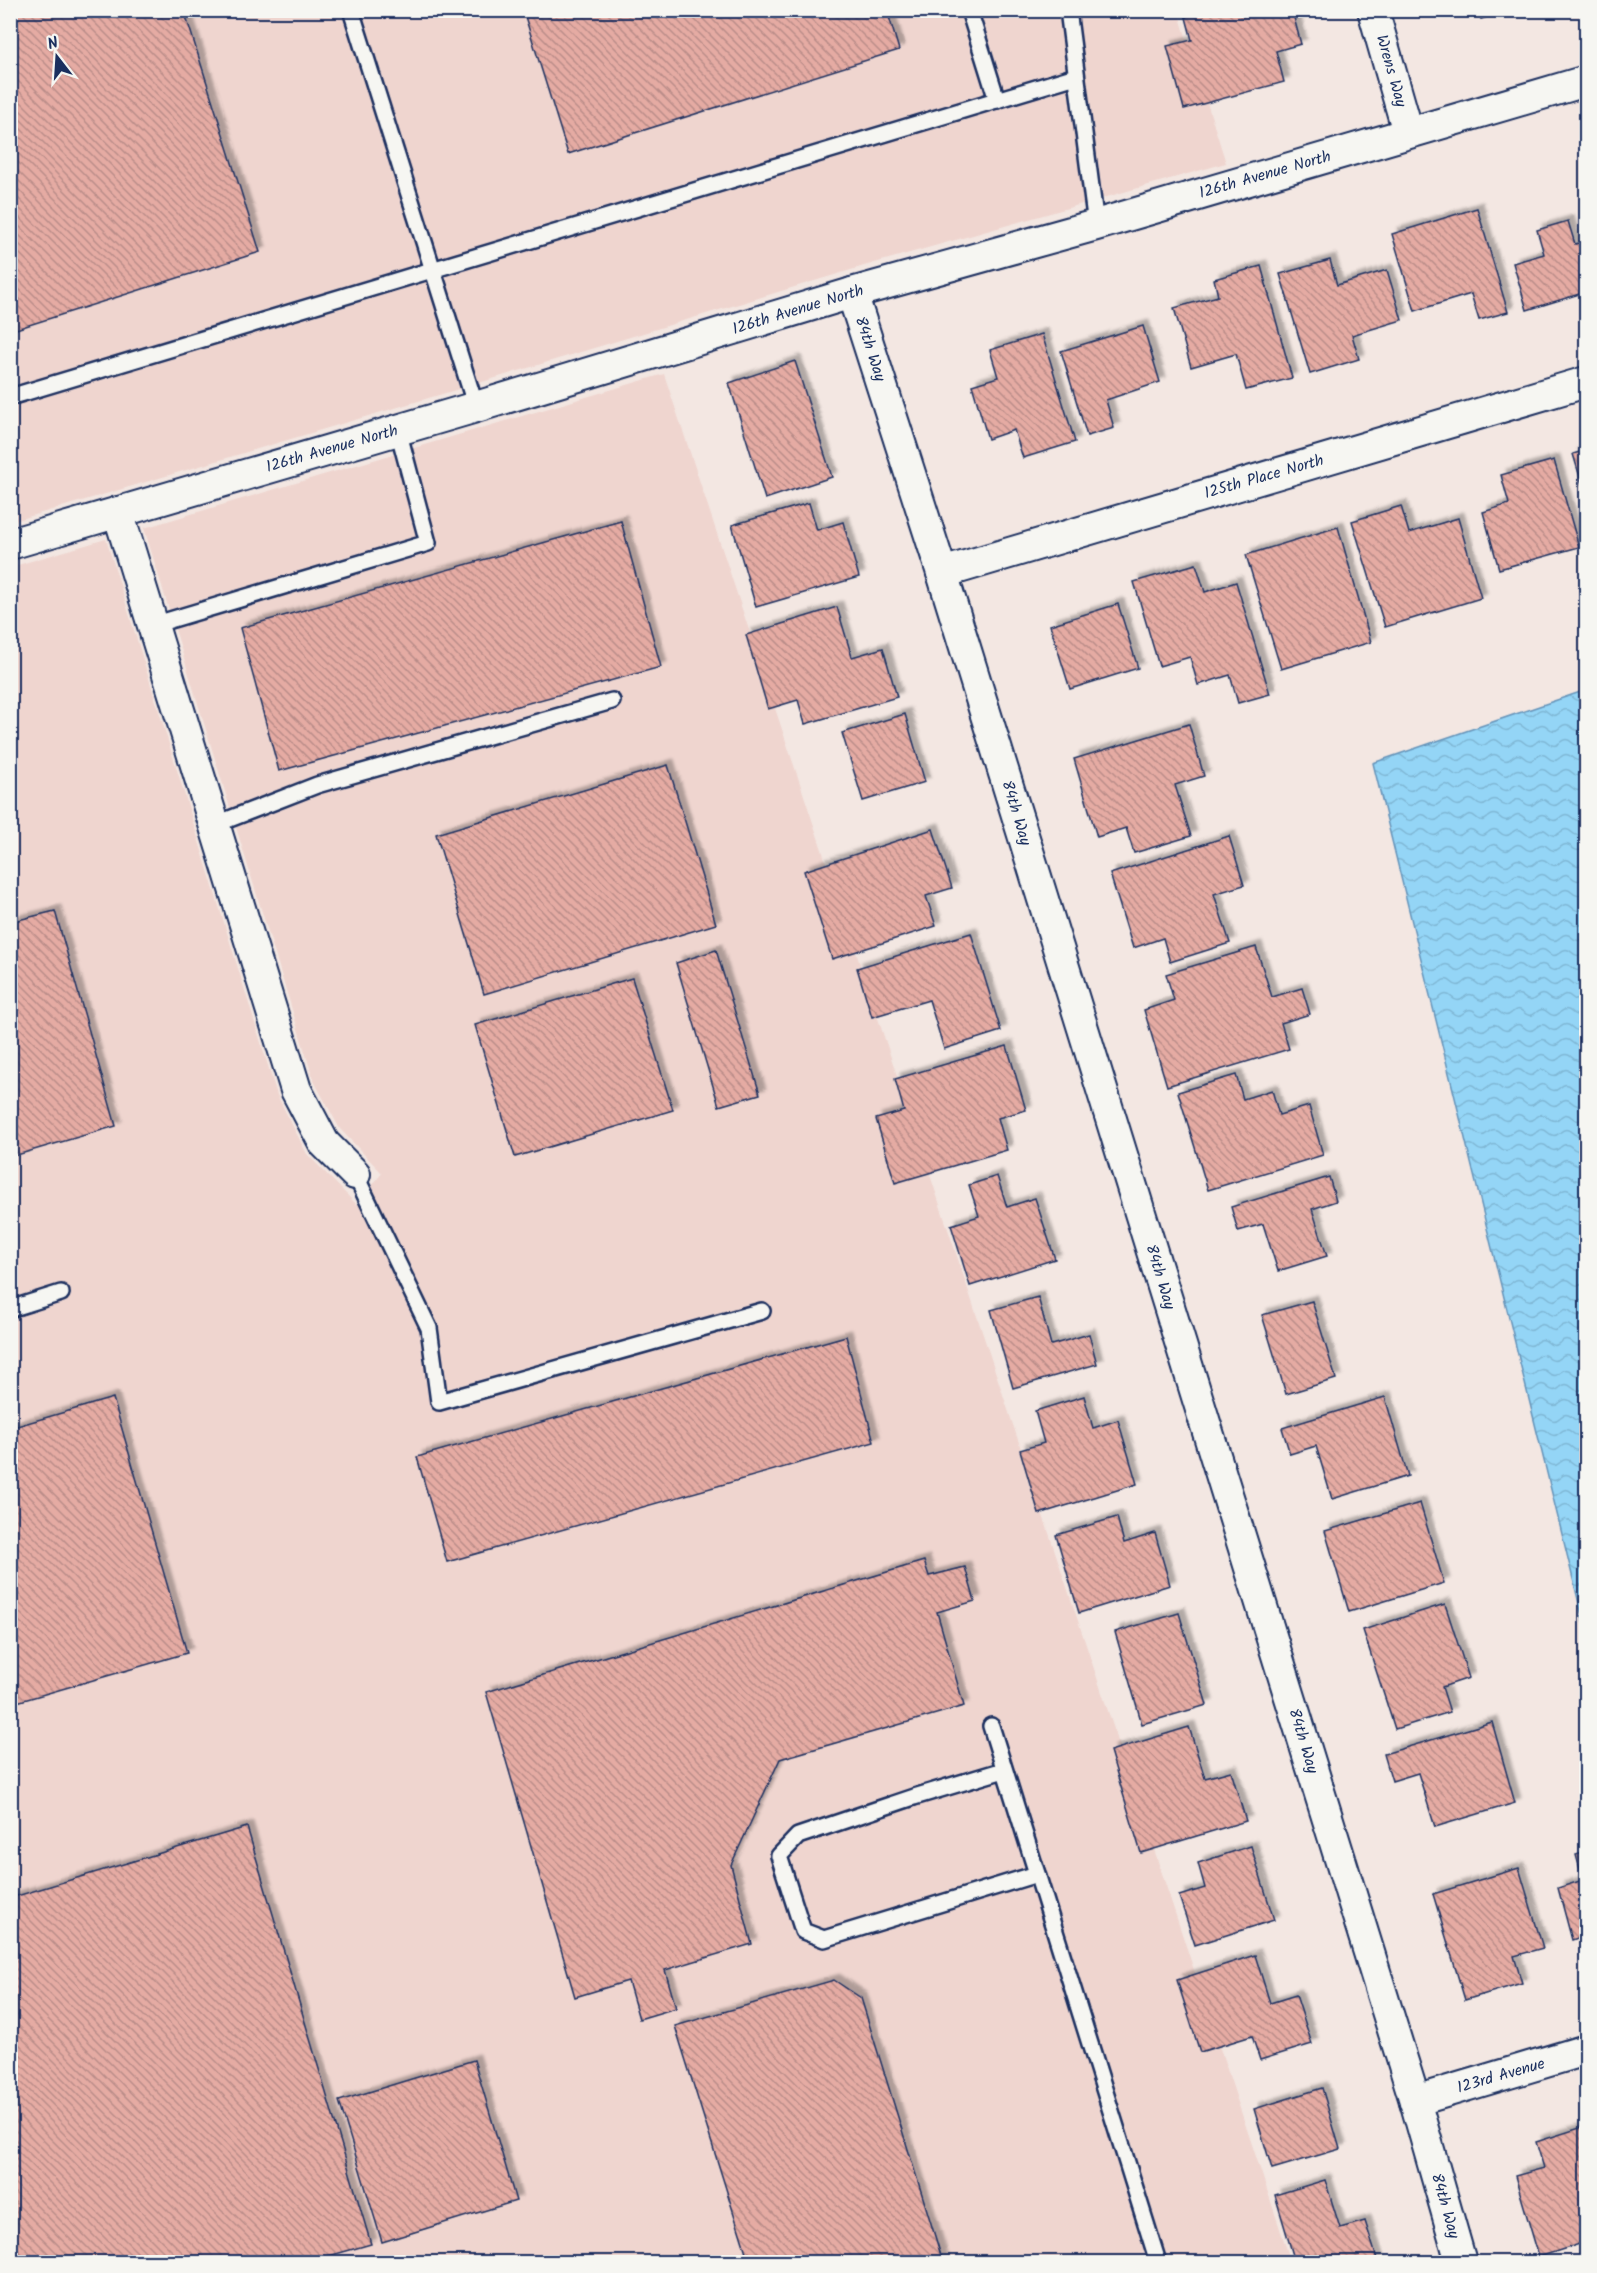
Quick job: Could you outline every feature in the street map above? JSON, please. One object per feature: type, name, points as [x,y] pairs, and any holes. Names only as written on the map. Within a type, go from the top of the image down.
[{"type":"street","name":"Wrens Way","points":[[1373,10],[1408,132]]},
{"type":"street","name":"126th Avenue North","points":[[10,544],[476,408],[852,293],[1096,225],[1587,81]]},
{"type":"street","name":"84th Way","points":[[852,293],[942,573],[1415,2101],[1461,2262]]},
{"type":"street","name":"125th Place North","points":[[942,573],[1587,382]]},
{"type":"street","points":[[118,512],[296,1090],[324,1143],[355,1174]]},
{"type":"street","name":"123rd Avenue","points":[[1415,2101],[1587,2050]]},
{"type":"lane","points":[[351,10],[476,408]]},
{"type":"lane","points":[[969,10],[997,100]]},
{"type":"lane","points":[[1068,10],[1096,225]]},
{"type":"lane","points":[[10,398],[1076,76]]},
{"type":"lane","points":[[153,625],[428,543],[398,430]]},
{"type":"lane","points":[[214,825],[317,784],[612,701]]},
{"type":"lane","points":[[355,1174],[429,1328],[439,1402],[762,1311]]},
{"type":"lane","points":[[10,1309],[61,1293]]},
{"type":"lane","points":[[991,1726],[1158,2262]]},
{"type":"lane","points":[[1004,1770],[798,1836],[779,1856],[803,1931],[824,1939],[1037,1874]]},
{"type":"shaded area","points":[[11,11],[1178,11],[1226,163],[864,266],[11,522]]},
{"type":"shaded area","points":[[664,374],[1291,2262],[11,2262],[11,567],[106,539],[277,1095],[307,1154],[357,1205],[382,1173],[340,1129],[314,1081],[144,528]]},
{"type":"water","points":[[1586,690],[1586,1632],[1373,763]]},
{"type":"building","points":[[10,10],[184,10],[260,252],[10,331]]},
{"type":"building","points":[[523,10],[887,10],[899,50],[568,154]]},
{"type":"building","points":[[1184,10],[1292,10],[1301,44],[1276,51],[1284,82],[1184,109],[1167,46],[1192,40]]},
{"type":"building","points":[[1478,10],[1510,10],[1481,19]]},
{"type":"building","points":[[1477,208],[1508,312],[1479,320],[1471,294],[1415,311],[1392,234]]},
{"type":"building","points":[[1568,221],[1575,244],[1586,241],[1586,292],[1527,310],[1513,263],[1544,254],[1537,230]]},
{"type":"building","points":[[1330,260],[1337,285],[1387,270],[1402,320],[1352,335],[1359,359],[1310,374],[1280,274]]},
{"type":"building","points":[[1261,266],[1292,378],[1246,390],[1236,354],[1191,367],[1174,308],[1218,296],[1214,279]]},
{"type":"building","points":[[1143,326],[1160,382],[1106,400],[1114,428],[1087,436],[1061,351]]},
{"type":"building","points":[[1042,334],[1075,442],[1023,458],[1014,430],[988,439],[972,385],[998,377],[990,350]]},
{"type":"building","points":[[795,361],[832,477],[765,499],[729,383]]},
{"type":"building","points":[[1586,450],[1586,497],[1573,454]]},
{"type":"building","points":[[1554,460],[1579,547],[1499,569],[1483,512],[1509,504],[1501,475]]},
{"type":"building","points":[[809,503],[817,530],[843,522],[859,577],[756,607],[732,525]]},
{"type":"building","points":[[1401,506],[1409,533],[1458,518],[1481,598],[1385,627],[1352,521]]},
{"type":"building","points":[[621,521],[661,667],[279,771],[240,628]]},
{"type":"building","points":[[1338,527],[1371,642],[1281,669],[1246,555]]},
{"type":"building","points":[[1196,564],[1205,592],[1236,582],[1270,694],[1238,703],[1230,675],[1198,685],[1190,657],[1159,666],[1134,582]]},
{"type":"building","points":[[1118,604],[1138,668],[1070,689],[1050,625]]},
{"type":"building","points":[[837,607],[852,657],[883,648],[897,697],[805,724],[798,700],[768,709],[746,635]]},
{"type":"building","points":[[905,714],[925,782],[863,801],[842,733]]},
{"type":"building","points":[[1189,724],[1204,776],[1175,785],[1191,836],[1134,853],[1126,828],[1097,837],[1074,759]]},
{"type":"building","points":[[668,765],[716,924],[484,994],[436,834]]},
{"type":"building","points":[[933,829],[952,888],[926,896],[936,926],[832,959],[804,871]]},
{"type":"building","points":[[1229,836],[1244,885],[1214,894],[1230,943],[1170,962],[1163,938],[1133,948],[1110,874]]},
{"type":"building","points":[[55,911],[116,1126],[10,1157],[10,922]]},
{"type":"building","points":[[971,933],[1001,1031],[944,1049],[929,1000],[872,1017],[857,968]]},
{"type":"building","points":[[1256,947],[1272,997],[1302,988],[1310,1014],[1281,1023],[1289,1049],[1167,1086],[1144,1010],[1174,1000],[1166,974]]},
{"type":"building","points":[[716,950],[760,1094],[719,1106],[676,963]]},
{"type":"building","points":[[632,978],[673,1110],[515,1157],[475,1025]]},
{"type":"building","points":[[1007,1046],[1026,1110],[998,1118],[1007,1150],[895,1183],[876,1119],[904,1111],[895,1079]]},
{"type":"building","points":[[1236,1075],[1243,1099],[1272,1090],[1279,1115],[1309,1106],[1323,1155],[1208,1190],[1178,1092]]},
{"type":"building","points":[[997,1176],[1007,1207],[1035,1198],[1055,1259],[970,1286],[951,1225],[979,1216],[969,1185]]},
{"type":"building","points":[[1329,1177],[1336,1201],[1312,1209],[1327,1256],[1278,1271],[1263,1224],[1238,1231],[1231,1207]]},
{"type":"building","points":[[1038,1297],[1051,1345],[1089,1334],[1097,1364],[1013,1388],[991,1310]]},
{"type":"building","points":[[1312,1301],[1336,1379],[1286,1394],[1262,1315]]},
{"type":"building","points":[[846,1336],[874,1442],[447,1562],[417,1457]]},
{"type":"building","points":[[1084,1396],[1093,1428],[1118,1420],[1137,1484],[1039,1514],[1020,1450],[1044,1443],[1035,1411]]},
{"type":"building","points":[[1385,1397],[1408,1476],[1332,1499],[1316,1446],[1290,1454],[1282,1428]]},
{"type":"building","points":[[113,1398],[187,1653],[10,1704],[10,1428]]},
{"type":"building","points":[[1420,1503],[1444,1583],[1349,1612],[1325,1531]]},
{"type":"building","points":[[1117,1517],[1124,1543],[1155,1533],[1170,1585],[1079,1613],[1056,1535]]},
{"type":"building","points":[[924,1561],[929,1576],[965,1567],[975,1601],[937,1612],[964,1706],[780,1759],[731,1865],[752,1944],[665,1970],[676,2008],[639,2019],[628,1981],[575,1997],[486,1692]]},
{"type":"building","points":[[1445,1604],[1469,1678],[1442,1687],[1450,1712],[1395,1729],[1363,1630]]},
{"type":"building","points":[[1179,1613],[1207,1705],[1142,1724],[1115,1632]]},
{"type":"building","points":[[1492,1722],[1515,1803],[1435,1827],[1418,1773],[1392,1781],[1384,1754]]},
{"type":"building","points":[[1189,1727],[1205,1778],[1231,1771],[1246,1821],[1141,1853],[1110,1751]]},
{"type":"building","points":[[247,1827],[371,2244],[308,2262],[10,2262],[10,1898]]},
{"type":"building","points":[[1251,1846],[1274,1920],[1195,1945],[1179,1896],[1205,1888],[1198,1863]]},
{"type":"building","points":[[1586,1852],[1586,1935],[1572,1940],[1558,1888],[1583,1880],[1576,1855]]},
{"type":"building","points":[[1519,1868],[1543,1948],[1514,1956],[1522,1983],[1465,2000],[1433,1894]]},
{"type":"building","points":[[1255,1955],[1270,2003],[1296,1995],[1312,2044],[1260,2060],[1252,2036],[1200,2052],[1177,1980]]},
{"type":"building","points":[[834,1980],[861,1998],[943,2262],[749,2262],[675,2026]]},
{"type":"building","points":[[474,2060],[516,2201],[382,2242],[339,2101]]},
{"type":"building","points":[[1322,2088],[1340,2149],[1272,2169],[1254,2109]]},
{"type":"building","points":[[1586,2126],[1586,2242],[1539,2257],[1515,2176],[1544,2168],[1536,2142]]},
{"type":"building","points":[[1325,2180],[1340,2228],[1365,2221],[1378,2262],[1295,2262],[1275,2195]]}]
